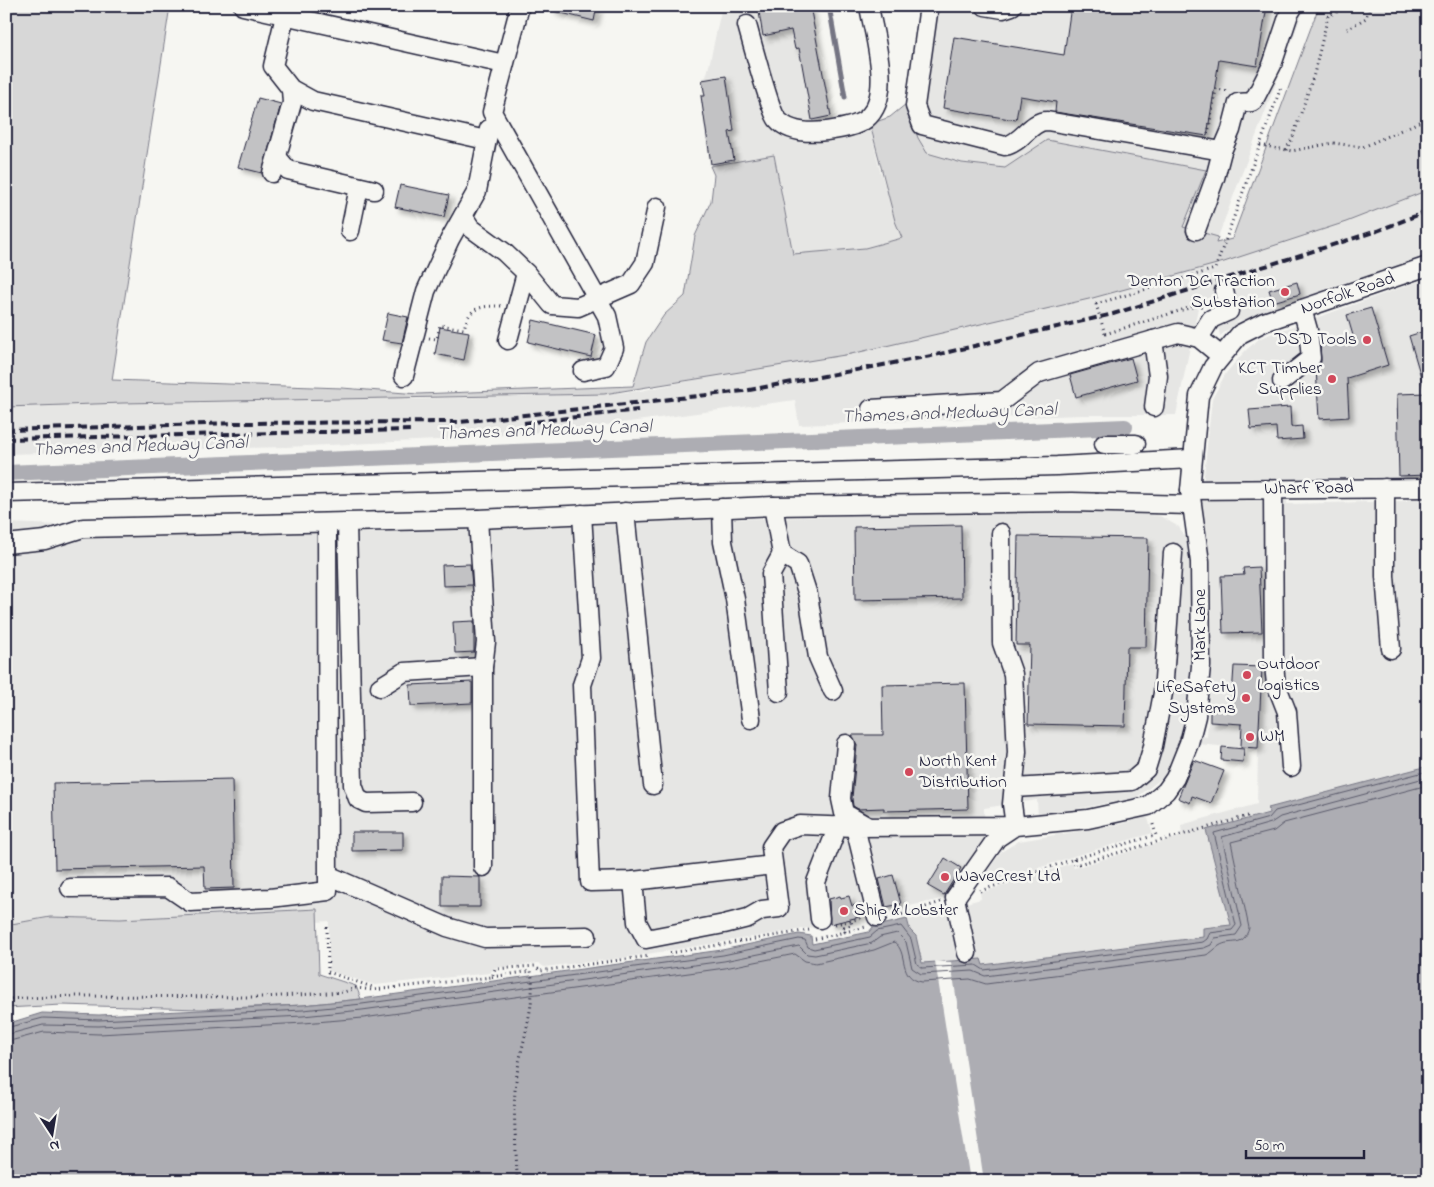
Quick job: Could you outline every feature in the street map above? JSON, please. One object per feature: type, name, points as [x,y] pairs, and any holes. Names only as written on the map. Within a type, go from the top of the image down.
[{"type":"street","points":[[243,6],[504,64]]},
{"type":"street","points":[[404,376],[426,291],[450,238],[477,191],[492,112],[520,6]]},
{"type":"street","points":[[746,25],[776,118],[791,128],[809,133],[836,130],[867,118],[880,96],[880,76],[869,6]]},
{"type":"street","points":[[929,6],[915,106],[922,125],[1005,146],[1017,141],[1038,123],[1048,121],[1222,151]]},
{"type":"street","points":[[986,6],[1002,9],[1012,6]]},
{"type":"street","points":[[1196,230],[1215,178],[1222,151],[1231,130],[1238,102],[1252,102],[1254,100],[1272,65],[1288,14],[1294,6]]},
{"type":"street","points":[[285,16],[273,66],[291,89],[313,101],[486,140]]},
{"type":"street","points":[[291,89],[292,103],[275,165],[288,170],[366,188],[350,231]]},
{"type":"street","points":[[492,112],[599,298],[607,316],[614,348],[606,366],[583,371]]},
{"type":"street","points":[[463,216],[471,228],[504,252],[526,273],[552,305],[578,307],[631,284],[645,263],[657,207]]},
{"type":"street","name":"Norfolk Road","points":[[1221,356],[1240,334],[1264,322],[1428,266]]},
{"type":"street","points":[[508,340],[526,273]]},
{"type":"street","points":[[1199,338],[1211,319],[1229,311],[1224,291]]},
{"type":"street","points":[[1282,380],[1311,358],[1308,330],[1302,309]]},
{"type":"street","points":[[872,409],[1002,401],[1039,373],[1178,333],[1199,338],[1221,356]]},
{"type":"street","points":[[1153,340],[1158,376],[1154,407]]},
{"type":"street","name":"Mark Lane","points":[[633,881],[636,922],[646,939],[724,924],[748,918],[762,910],[779,908],[771,847],[782,831],[800,825],[854,827],[1015,826],[1088,819],[1148,806],[1166,791],[1175,778],[1189,743],[1196,716],[1201,666],[1200,562],[1190,497],[1192,459],[1199,396],[1208,375],[1221,356]]},
{"type":"street","points":[[1104,444],[1136,444]]},
{"type":"street","points":[[6,493],[1057,466],[1192,459]]},
{"type":"street","points":[[1385,488],[1385,576],[1391,649]]},
{"type":"street","name":"Wharf Road","points":[[6,544],[44,540],[83,528],[478,519],[773,506],[1072,502],[1190,497],[1273,490],[1428,488]]},
{"type":"street","points":[[1273,490],[1274,665],[1276,684],[1287,712],[1291,766]]},
{"type":"street","points":[[773,506],[782,554],[771,574],[779,692]]},
{"type":"street","points":[[722,508],[723,542],[735,599],[751,719]]},
{"type":"street","points":[[625,512],[654,785]]},
{"type":"street","points":[[582,514],[591,658],[582,685],[590,882],[633,881],[773,865]]},
{"type":"street","points":[[478,519],[486,642],[483,667],[483,867]]},
{"type":"street","points":[[347,522],[353,785],[358,799],[366,803],[412,802]]},
{"type":"street","points":[[70,888],[168,887],[190,902],[261,898],[328,891],[326,523]]},
{"type":"street","points":[[967,953],[955,898],[997,838],[1015,826],[1012,804],[1017,752],[1013,674],[1002,643],[1001,533]]},
{"type":"street","points":[[1014,788],[1132,781],[1146,769],[1153,746],[1162,693],[1173,553]]},
{"type":"street","points":[[782,554],[798,564],[808,595],[818,657],[834,691]]},
{"type":"street","points":[[380,687],[404,672],[483,667]]},
{"type":"street","points":[[846,744],[841,799],[844,813],[854,827],[872,922]]},
{"type":"street","points":[[820,920],[816,882],[854,827]]},
{"type":"street","points":[[328,875],[447,927],[485,938],[587,936]]},
{"type":"path","points":[[1286,150],[1293,137],[1314,74],[1328,16],[1341,8],[1373,6]]},
{"type":"path","points":[[1348,29],[1366,18],[1369,7]]},
{"type":"path","points":[[1180,311],[1105,334],[1096,304],[1215,269],[1283,80]]},
{"type":"path","points":[[1260,145],[1299,151],[1333,143],[1357,147],[1369,146],[1428,118]]},
{"type":"path","points":[[422,336],[437,339],[440,325],[464,329],[467,316],[479,308],[509,305],[517,308]]},
{"type":"path","points":[[1074,859],[1075,865],[1248,816]]},
{"type":"path","points":[[846,932],[844,927],[852,925],[850,919]]},
{"type":"path","points":[[815,939],[846,932],[872,922]]},
{"type":"path","points":[[6,999],[82,996],[264,997],[344,992],[356,988],[371,989],[372,987],[328,972],[327,927]]},
{"type":"path","points":[[492,976],[531,971],[532,974],[532,990],[515,1083],[517,1181]]},
{"type":"shaded area","points":[[6,6],[170,6],[112,380],[342,388],[418,394],[633,386],[646,342],[664,315],[685,296],[695,236],[711,201],[714,175],[710,166],[774,155],[793,254],[865,248],[902,238],[895,221],[870,124],[890,117],[906,104],[918,138],[927,153],[962,163],[1005,168],[1047,140],[1206,170],[1183,227],[1218,237],[1216,243],[1232,239],[1319,6],[1428,6],[1428,190],[1346,222],[1224,262],[1089,299],[851,354],[604,394],[6,407]]},
{"type":"shaded area","points":[[722,6],[811,6],[836,137],[870,124],[879,167],[903,238],[865,248],[793,254],[774,155],[710,166],[700,95],[703,94],[702,78],[706,77]]},
{"type":"shaded area","points":[[919,6],[1305,6],[1218,237],[1182,227],[1205,170],[1048,140],[1005,168],[962,163],[927,153],[918,138],[906,104]]},
{"type":"shaded area","points":[[1428,179],[1428,255],[1367,280],[1239,321],[1220,336],[1213,305],[1199,303],[1176,415],[1083,415],[799,425],[795,400],[584,428],[459,439],[285,447],[6,454],[6,403],[342,396],[418,399],[600,394],[640,391],[956,325]]},
{"type":"shaded area","points":[[1428,278],[1428,766],[1268,808],[1269,812],[1206,830],[1231,925],[1203,928],[1203,937],[983,965],[981,959],[922,963],[916,936],[910,930],[907,919],[981,899],[980,893],[1072,863],[1074,868],[1182,836],[1181,825],[1257,804],[1258,750],[1199,744],[1202,736],[1207,737],[1210,687],[1201,503],[1212,399],[1226,373],[1245,351],[1260,338]],"holes":[[[1406,480],[1407,501],[1287,504],[1287,486]]]},
{"type":"shaded area","points":[[1099,511],[1160,516],[1179,527],[1193,552],[1197,662],[1187,725],[1170,772],[1136,798],[1038,816],[1037,800],[984,808],[985,845],[946,898],[815,927],[622,958],[544,967],[539,963],[494,968],[490,973],[375,985],[329,971],[329,921],[317,922],[316,909],[120,919],[50,917],[6,925],[6,523],[277,533],[972,512]]},
{"type":"shaded area","points":[[1147,816],[1153,833],[1074,856],[992,884],[989,869],[1001,852],[1019,841],[1121,824]]},
{"type":"shaded area","points":[[317,909],[319,974],[356,986],[361,999],[303,1005],[200,1009],[62,1005],[6,1008],[6,925],[50,917],[120,919]]},
{"type":"water","points":[[1428,766],[1428,1181],[6,1181],[6,1024],[42,1013],[99,1015],[303,1005],[361,999],[722,950],[799,934],[811,936],[812,944],[869,932],[873,927],[907,919],[910,930],[916,936],[922,963],[981,959],[983,965],[1203,937],[1203,928],[1231,925],[1206,830],[1269,813],[1268,808]]},
{"type":"pier","points":[[935,961],[951,962],[984,1181],[970,1181]]},
{"type":"building","points":[[553,6],[597,6],[594,21],[553,11]]},
{"type":"building","points":[[758,6],[810,6],[831,116],[812,120],[799,48],[795,49],[791,30],[763,36]]},
{"type":"building","points":[[1071,6],[1267,6],[1257,66],[1219,60],[1207,136],[1055,112],[1056,102],[1020,96],[1016,120],[943,108],[954,37],[1064,55]]},
{"type":"building","points":[[726,76],[734,131],[729,132],[734,160],[711,164],[701,96],[705,96],[702,80]]},
{"type":"building","points":[[258,98],[281,104],[262,173],[238,167]]},
{"type":"building","points":[[400,185],[449,195],[444,217],[395,207]]},
{"type":"building","name":"Denton DC Traction Substation","points":[[1297,282],[1300,294],[1273,302],[1269,290]]},
{"type":"building","points":[[1371,308],[1388,365],[1347,378],[1349,417],[1319,419],[1316,368],[1321,362],[1320,341],[1354,339],[1347,315]]},
{"type":"building","points":[[388,313],[408,317],[402,343],[382,340]]},
{"type":"building","points":[[533,320],[596,335],[591,357],[528,342]]},
{"type":"building","points":[[440,327],[469,332],[464,360],[435,354]]},
{"type":"building","points":[[1428,330],[1428,386],[1424,387],[1409,336]]},
{"type":"building","points":[[1131,358],[1137,380],[1076,397],[1070,375]]},
{"type":"building","points":[[1428,393],[1428,475],[1399,476],[1397,394]]},
{"type":"building","points":[[1290,407],[1291,427],[1302,426],[1303,439],[1277,441],[1276,427],[1251,429],[1249,410]]},
{"type":"building","points":[[961,525],[962,598],[855,600],[854,527]]},
{"type":"building","points":[[1018,536],[1148,538],[1146,647],[1127,647],[1125,726],[1028,724],[1030,645],[1016,645]]},
{"type":"building","points":[[470,564],[472,585],[443,586],[442,565]]},
{"type":"building","points":[[1259,567],[1262,632],[1223,633],[1221,576],[1244,575],[1243,568]]},
{"type":"building","points":[[474,621],[474,652],[455,653],[453,622]]},
{"type":"building","points":[[1234,666],[1262,667],[1258,748],[1241,747],[1242,724],[1210,722],[1210,710],[1231,711]]},
{"type":"building","points":[[472,682],[472,703],[411,706],[410,685]]},
{"type":"building","name":"North Kent Distribution","points":[[965,683],[968,809],[884,811],[884,808],[858,809],[853,806],[852,798],[857,745],[852,735],[883,735],[882,685]]},
{"type":"building","points":[[1222,747],[1244,749],[1243,762],[1221,760]]},
{"type":"building","points":[[1194,760],[1224,771],[1211,803],[1192,796],[1190,803],[1178,798]]},
{"type":"building","points":[[232,779],[234,888],[205,889],[204,866],[55,869],[53,783]]},
{"type":"building","points":[[352,832],[403,832],[403,850],[352,851]]},
{"type":"building","name":"WaveCrest Ltd","points":[[945,858],[961,868],[944,895],[928,886]]},
{"type":"building","points":[[893,875],[901,904],[886,907],[879,879]]},
{"type":"building","points":[[442,876],[480,877],[480,907],[442,907]]},
{"type":"building","name":"Ship & Lobster","points":[[840,896],[841,898],[849,896],[852,906],[860,904],[863,916],[830,924],[829,899]]},
{"type":"waterway","points":[[829,6],[845,97]]},
{"type":"waterway","points":[[6,66],[6,72]]},
{"type":"waterway","points":[[6,169],[6,174]]},
{"type":"waterway","name":"Thames and Medway Canal","points":[[6,473],[1125,427]]},
{"type":"railway","points":[[6,430],[238,423],[460,422],[744,391],[931,356],[1113,314],[1377,231],[1428,211]]},
{"type":"railway","points":[[524,423],[638,410]]},
{"type":"railway","points":[[6,439],[411,430]]},
{"type":"place","name":"Denton DC Traction Substation","points":[[1285,292]]},
{"type":"place","name":"DSD Tools","points":[[1367,340]]},
{"type":"place","name":"KCT Timber Supplies","points":[[1332,379]]},
{"type":"place","name":"Outdoor Logistics","points":[[1247,675]]},
{"type":"place","name":"LifeSafety Systems","points":[[1246,698]]},
{"type":"place","name":"WM","points":[[1250,737]]},
{"type":"place","name":"North Kent Distribution","points":[[909,772]]},
{"type":"place","name":"WaveCrest Ltd","points":[[945,877]]},
{"type":"place","name":"Ship & Lobster","points":[[844,911]]}]
